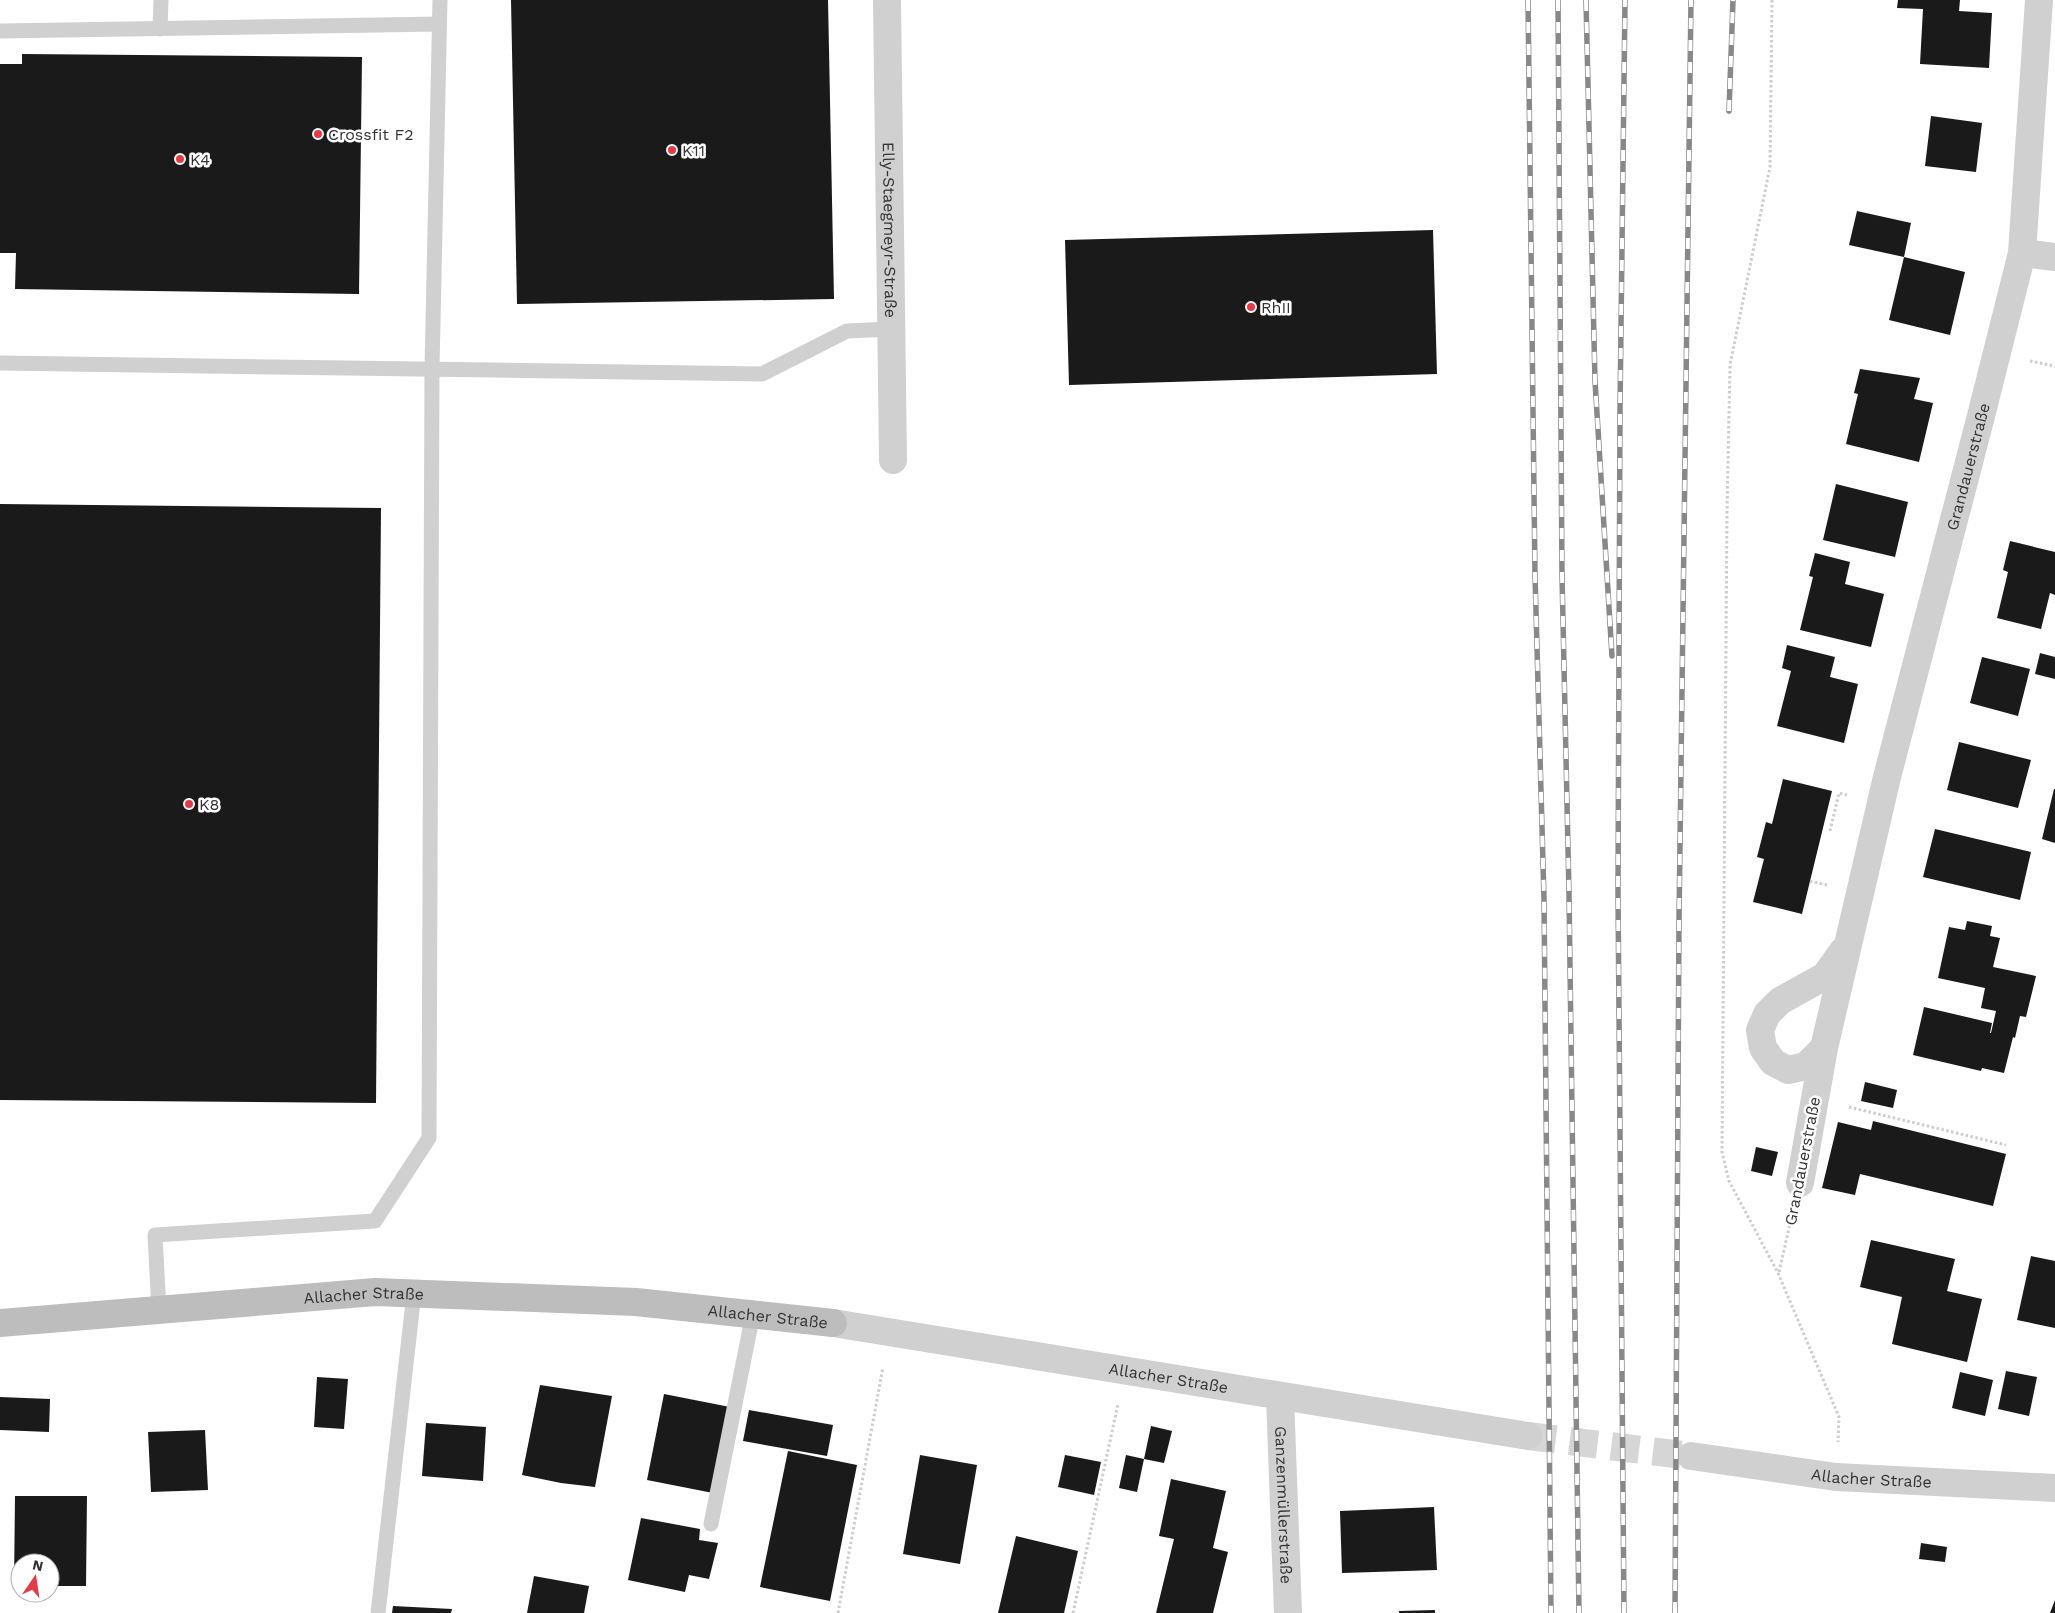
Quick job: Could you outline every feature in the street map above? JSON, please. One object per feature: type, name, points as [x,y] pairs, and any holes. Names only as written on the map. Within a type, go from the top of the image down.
[{"type":"street","name":"Elly-Staegmeyr-Straße","points":[[887,0],[893,460]]},
{"type":"street","name":"Grandauerstraße","points":[[1800,1182],[1824,1048],[1886,777],[2022,252],[2039,0]]},
{"type":"street","points":[[2022,252],[2055,257]]},
{"type":"street","name":"Grandauerstraße","points":[[1824,1048],[1806,1066],[1788,1070],[1773,1062],[1763,1048],[1760,1030],[1767,1014],[1780,1001],[1825,976],[1842,954],[1852,926]]},
{"type":"street","name":"Allacher Straße","points":[[0,1323],[375,1292],[636,1302],[833,1323],[1528,1436]]},
{"type":"street","name":"Ganzenmüllerstraße","points":[[1280,1397],[1288,1613]]},
{"type":"street","name":"Allacher Straße","points":[[1690,1456],[1836,1477],[2055,1488]]},
{"type":"lane","points":[[160,29],[161,0]]},
{"type":"lane","points":[[159,1310],[154,1235],[375,1221],[429,1138],[432,368],[440,0]]},
{"type":"lane","points":[[0,31],[439,24]]},
{"type":"lane","points":[[0,362],[762,374],[848,331],[890,329]]},
{"type":"lane","points":[[378,1613],[414,1294]]},
{"type":"lane","points":[[711,1524],[753,1314]]},
{"type":"path","points":[[1772,0],[1770,167],[1730,365],[1726,533],[1722,1152],[1729,1181],[1778,1273],[1839,1417],[1836,1477]]},
{"type":"path","points":[[2027,360],[2055,366]]},
{"type":"path","points":[[1847,1106],[2006,1145]]},
{"type":"path","name":"Grandauerstraße","points":[[1778,1273],[1800,1182]]},
{"type":"path","points":[[838,1613],[890,1332]]},
{"type":"path","points":[[1073,1613],[1125,1371]]},
{"type":"building","name":"K11","points":[[511,0],[828,0],[834,299],[517,304]]},
{"type":"building","points":[[1898,0],[1960,0],[1959,11],[1992,13],[1989,68],[1920,64],[1923,9],[1897,8]]},
{"type":"building","name":"K4","points":[[22,54],[362,57],[359,294],[15,289],[16,253],[0,253],[0,64],[22,64]]},
{"type":"building","points":[[1931,116],[1982,123],[1976,172],[1925,166]]},
{"type":"building","points":[[1857,211],[1911,223],[1904,257],[1849,245]]},
{"type":"building","name":"RhII","points":[[1433,230],[1437,374],[1069,385],[1065,240]]},
{"type":"building","points":[[1904,257],[1965,272],[1950,335],[1889,320]]},
{"type":"building","points":[[1860,369],[1920,378],[1914,399],[1933,403],[1919,462],[1846,444],[1858,394],[1854,393]]},
{"type":"building","points":[[1836,484],[1908,502],[1895,557],[1823,540]]},
{"type":"building","name":"K8","points":[[0,504],[381,508],[376,1103],[0,1100]]},
{"type":"building","points":[[2010,541],[2055,552],[2055,595],[2050,593],[2041,629],[1997,618],[2008,572],[2003,570]]},
{"type":"building","points":[[1815,553],[1850,562],[1845,584],[1884,594],[1871,647],[1800,630],[1813,577],[1809,576]]},
{"type":"building","points":[[1787,645],[1835,657],[1830,677],[1858,684],[1844,743],[1777,726],[1791,671],[1782,668]]},
{"type":"building","points":[[2040,653],[2055,657],[2055,679],[2035,674]]},
{"type":"building","points":[[1982,657],[2030,669],[2018,716],[1970,703]]},
{"type":"building","points":[[1959,742],[2031,760],[2018,808],[1947,790]]},
{"type":"building","points":[[1783,779],[1832,791],[1802,914],[1753,902],[1764,859],[1757,857],[1766,822],[1772,824]]},
{"type":"building","points":[[2055,789],[2055,843],[2042,839]]},
{"type":"building","points":[[1935,829],[2031,852],[2020,900],[1923,877]]},
{"type":"building","points":[[1967,921],[1992,926],[1990,936],[2000,938],[1993,967],[2036,976],[2026,1017],[2020,1016],[2004,1073],[1982,1068],[1981,1071],[1913,1055],[1924,1007],[1992,1023],[1991,1033],[1996,1011],[1981,1008],[1985,988],[1938,978],[1949,927],[1965,930]]},
{"type":"building","points":[[1865,1082],[1897,1090],[1893,1108],[1861,1101]]},
{"type":"building","points":[[1873,1121],[2006,1154],[1993,1206],[1860,1174],[1855,1195],[1822,1188],[1838,1122],[1871,1130]]},
{"type":"building","points":[[1756,1147],[1778,1152],[1772,1176],[1751,1171]]},
{"type":"building","points":[[1871,1240],[1955,1259],[1947,1291],[1982,1299],[1967,1362],[1892,1344],[1902,1297],[1860,1287]]},
{"type":"building","points":[[2031,1256],[2055,1261],[2055,1328],[2017,1320]]},
{"type":"building","points":[[2006,1371],[2037,1377],[2029,1416],[1998,1409]]},
{"type":"building","points":[[1960,1372],[1993,1380],[1985,1416],[1952,1408]]},
{"type":"building","points":[[317,1377],[348,1379],[344,1429],[314,1427]]},
{"type":"building","points":[[540,1385],[612,1396],[595,1487],[561,1483],[522,1475]]},
{"type":"building","points":[[664,1394],[730,1407],[713,1493],[647,1480]]},
{"type":"building","points":[[0,1397],[50,1399],[49,1432],[0,1430]]},
{"type":"building","points":[[749,1410],[833,1425],[827,1456],[743,1441]]},
{"type":"building","points":[[426,1423],[486,1427],[483,1481],[422,1476]]},
{"type":"building","points":[[1151,1426],[1172,1431],[1164,1463],[1144,1459]]},
{"type":"building","points":[[205,1430],[208,1490],[151,1492],[148,1432]]},
{"type":"building","points":[[788,1451],[857,1465],[830,1601],[760,1587]]},
{"type":"building","points":[[920,1455],[977,1465],[960,1564],[903,1554]]},
{"type":"building","points":[[1065,1455],[1101,1462],[1094,1495],[1058,1487]]},
{"type":"building","points":[[1126,1455],[1144,1459],[1137,1492],[1119,1488]]},
{"type":"building","points":[[1171,1479],[1226,1491],[1213,1548],[1228,1552],[1213,1613],[1156,1613],[1174,1539],[1159,1536]]},
{"type":"building","points":[[15,1496],[87,1496],[86,1586],[60,1586],[60,1553],[14,1553]]},
{"type":"building","points":[[1434,1507],[1437,1570],[1342,1573],[1340,1511]]},
{"type":"building","points":[[641,1518],[700,1529],[699,1540],[718,1543],[709,1579],[689,1575],[685,1592],[628,1580]]},
{"type":"building","points":[[1016,1536],[1078,1551],[1064,1613],[998,1613]]},
{"type":"building","points":[[1921,1543],[1947,1547],[1945,1562],[1919,1559]]},
{"type":"building","points":[[534,1576],[589,1586],[584,1613],[527,1613]]},
{"type":"building","points":[[2055,1600],[2055,1613],[2050,1613]]},
{"type":"building","points":[[393,1606],[452,1609],[451,1613],[392,1613]]},
{"type":"building","points":[[1435,1610],[1435,1613],[1399,1613],[1399,1611]]},
{"type":"tunnel","points":[[1528,1436],[1691,1456]]},
{"type":"railway","points":[[1528,0],[1535,575],[1544,899],[1551,1613]]},
{"type":"railway","points":[[1558,0],[1562,575],[1569,894],[1579,1613]]},
{"type":"railway","points":[[1586,0],[1595,381],[1612,656]]},
{"type":"railway","points":[[1624,1613],[1618,893],[1620,410],[1625,0]]},
{"type":"railway","points":[[1675,1613],[1679,920],[1691,0]]},
{"type":"railway","points":[[1729,111],[1733,0]]},
{"type":"place","name":"Crossfit F2","points":[[318,134]]},
{"type":"place","name":"K11","points":[[672,150]]},
{"type":"place","name":"K4","points":[[180,159]]},
{"type":"place","name":"RhII","points":[[1251,307]]},
{"type":"place","name":"K8","points":[[189,804]]}]
